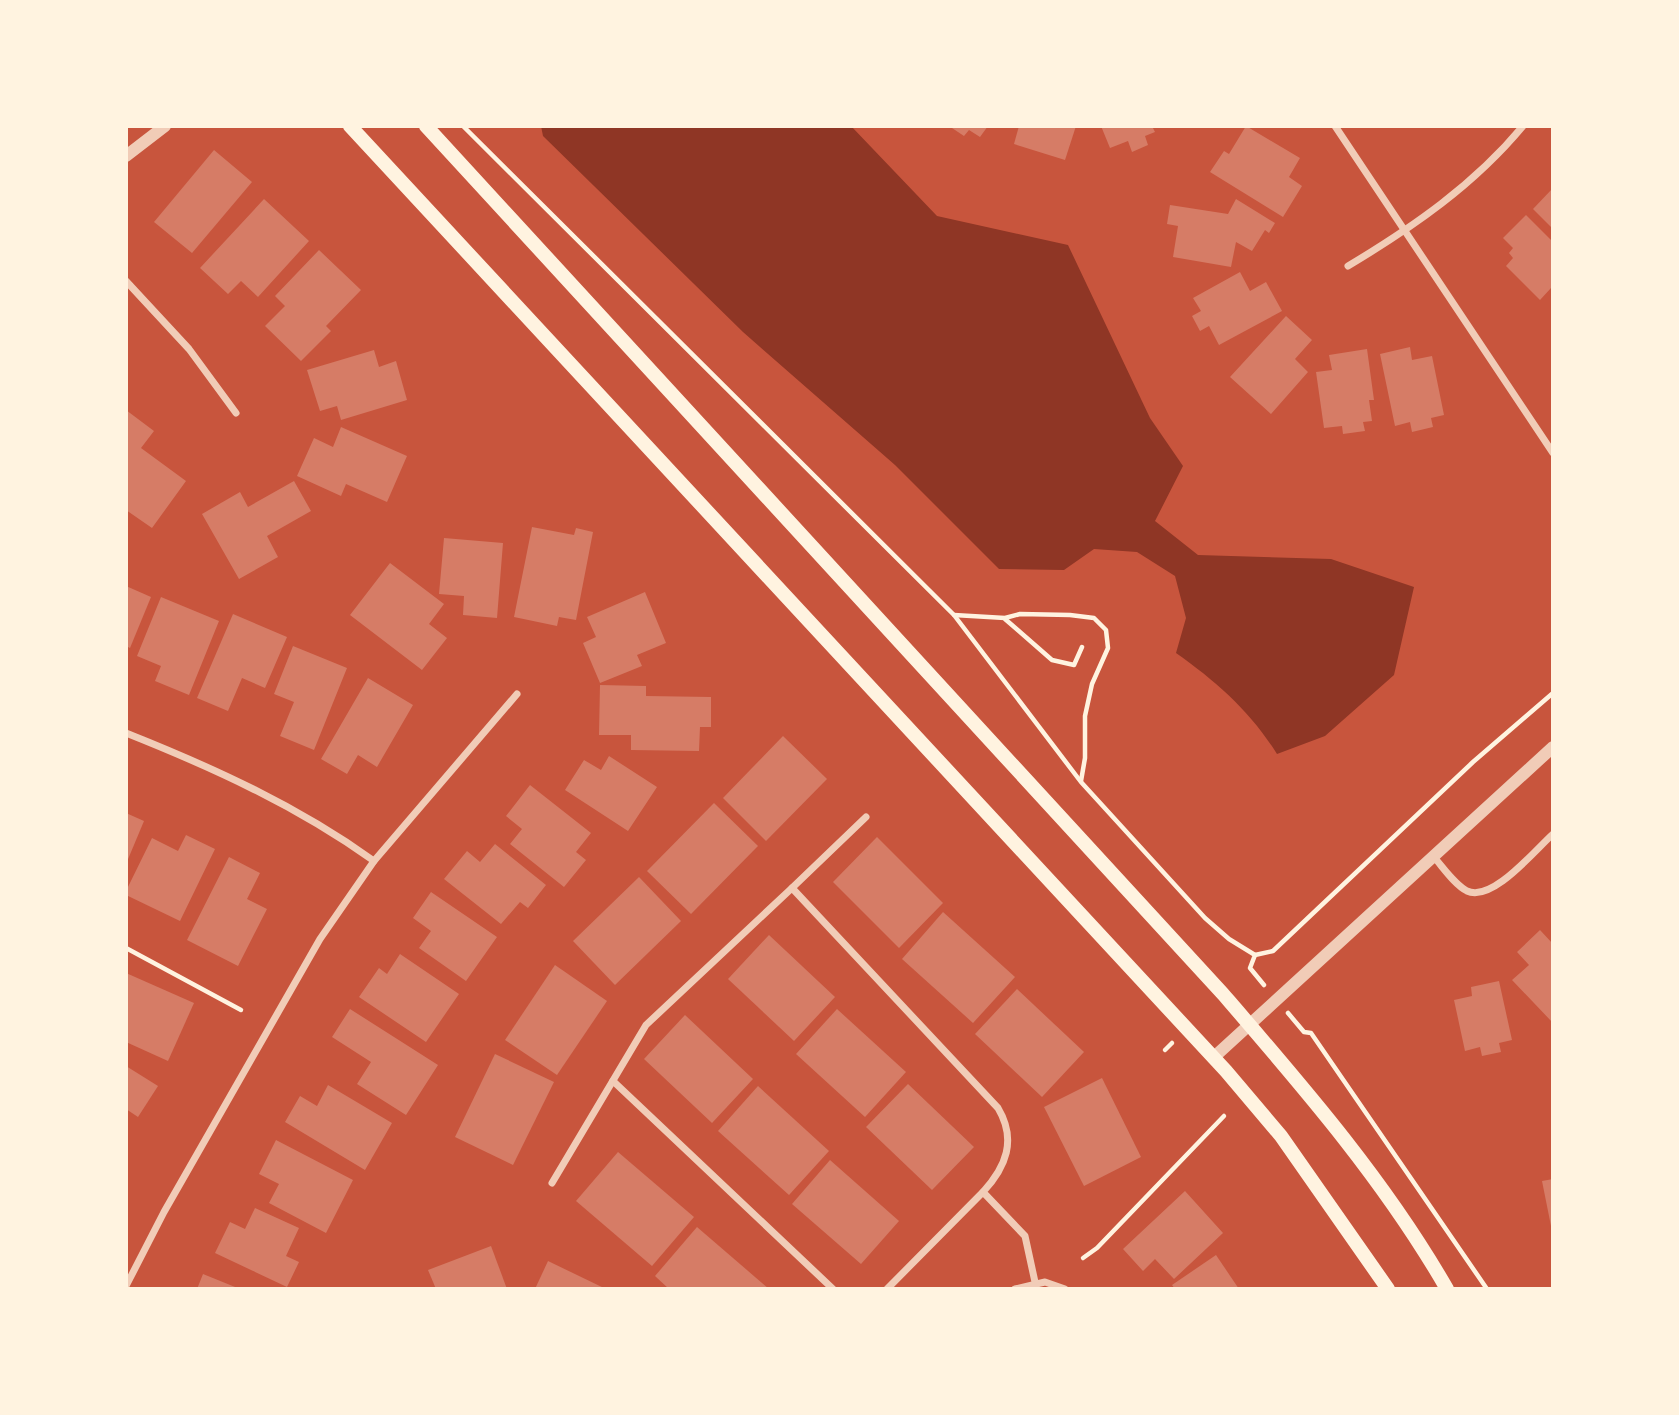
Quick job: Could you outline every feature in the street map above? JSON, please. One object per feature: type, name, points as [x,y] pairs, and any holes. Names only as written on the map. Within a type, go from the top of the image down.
[{"type":"main road","points":[[350,126],[1213,1058],[1281,1136],[1388,1289]]},
{"type":"main road","points":[[426,126],[1250,1024],[1352,1147],[1447,1289]]},
{"type":"street","points":[[126,156],[165,126]]},
{"type":"street","points":[[1335,126],[1407,230],[1553,453]]},
{"type":"street","points":[[1348,266],[1407,230],[1474,178],[1523,126]]},
{"type":"street","points":[[126,281],[189,349],[236,413]]},
{"type":"street","points":[[126,1286],[164,1212],[300,972],[374,861],[517,694]]},
{"type":"street","points":[[126,733],[246,783],[327,828],[374,861]]},
{"type":"street","points":[[1213,1058],[1553,747]]},
{"type":"street","points":[[552,1183],[646,1025],[866,817]]},
{"type":"street","points":[[1432,856],[1464,890],[1481,893],[1497,886],[1553,834]]},
{"type":"street","points":[[792,888],[998,1108],[1008,1130],[1007,1153],[997,1176],[887,1289]]},
{"type":"street","points":[[613,1081],[833,1289]]},
{"type":"street","points":[[983,1192],[1025,1236],[1035,1282]]},
{"type":"street","points":[[1015,1289],[1035,1282],[1045,1282],[1065,1289]]},
{"type":"path","points":[[463,126],[954,615],[1081,782],[1205,918],[1229,939],[1255,954],[1263,955],[1273,951],[1473,762],[1553,693]]},
{"type":"path","points":[[954,615],[1005,618],[1020,614],[1094,618],[1106,630],[1108,648],[1092,684],[1084,716],[1085,758],[1081,782]]},
{"type":"path","points":[[1005,618],[1052,660],[1074,665],[1082,648]]},
{"type":"path","points":[[126,948],[241,1010]]},
{"type":"path","points":[[1250,968],[1255,954]]},
{"type":"path","points":[[1304,1032],[1311,1032],[1487,1289]]},
{"type":"path","points":[[1165,1051],[1175,1040]]},
{"type":"path","points":[[1083,1258],[1097,1248],[1224,1116]]},
{"type":"shaded area","points":[[541,126],[851,126],[937,216],[1068,245],[1150,418],[1183,466],[1155,521],[1198,555],[1331,559],[1414,587],[1394,675],[1325,736],[1277,754],[1256,724],[1232,698],[1176,653],[1186,618],[1175,576],[1137,552],[1094,549],[1064,570],[999,569],[895,465],[743,332],[543,136]]},
{"type":"building","points":[[949,126],[988,126],[980,137],[969,130],[964,136]]},
{"type":"building","points":[[1019,126],[1076,126],[1065,160],[1014,144]]},
{"type":"building","points":[[1101,126],[1152,126],[1155,132],[1145,136],[1148,145],[1132,152],[1128,141],[1110,148]]},
{"type":"building","points":[[1246,126],[1300,158],[1289,177],[1302,186],[1283,217],[1210,172],[1224,151],[1229,154]]},
{"type":"building","points":[[214,150],[252,182],[192,253],[154,222]]},
{"type":"building","points":[[1553,188],[1553,229],[1533,209]]},
{"type":"building","points":[[264,199],[309,241],[258,297],[241,281],[228,294],[200,268]]},
{"type":"building","points":[[1236,199],[1275,223],[1269,233],[1265,230],[1252,251],[1236,242],[1231,267],[1173,257],[1178,226],[1167,224],[1170,205],[1228,214]]},
{"type":"building","points":[[1526,215],[1553,242],[1553,290],[1551,288],[1540,300],[1506,266],[1513,258],[1509,253],[1513,248],[1503,238]]},
{"type":"building","points":[[319,250],[361,290],[326,326],[331,331],[301,361],[265,326],[285,306],[275,296]]},
{"type":"building","points":[[1240,272],[1250,291],[1266,282],[1282,311],[1219,345],[1209,326],[1200,331],[1192,316],[1201,311],[1193,298]]},
{"type":"building","points":[[1286,316],[1312,340],[1295,359],[1308,372],[1271,414],[1230,377]]},
{"type":"building","points":[[1410,347],[1412,360],[1432,356],[1444,415],[1431,418],[1433,427],[1412,432],[1410,422],[1395,426],[1380,354]]},
{"type":"building","points":[[1367,349],[1374,400],[1369,400],[1372,421],[1363,422],[1365,431],[1343,434],[1342,426],[1324,428],[1316,372],[1332,370],[1329,355]]},
{"type":"building","points":[[374,350],[379,367],[396,361],[407,400],[341,420],[337,406],[320,411],[307,370]]},
{"type":"building","points":[[126,410],[154,431],[141,448],[186,481],[152,528],[126,510]]},
{"type":"building","points":[[341,427],[407,456],[387,502],[346,484],[341,496],[297,476],[314,438],[333,447]]},
{"type":"building","points":[[294,481],[311,511],[267,536],[278,557],[239,579],[202,514],[240,492],[248,507]]},
{"type":"building","points":[[532,527],[574,535],[576,528],[593,532],[576,620],[559,617],[557,626],[514,617]]},
{"type":"building","points":[[444,538],[503,543],[497,618],[463,615],[464,596],[439,594]]},
{"type":"building","points":[[390,563],[444,604],[429,624],[447,638],[422,670],[350,615]]},
{"type":"building","points":[[126,586],[151,597],[130,648],[126,646]]},
{"type":"building","points":[[645,592],[666,643],[637,655],[642,666],[600,683],[583,643],[596,637],[587,617]]},
{"type":"building","points":[[161,597],[219,621],[189,695],[155,681],[161,666],[137,656]]},
{"type":"building","points":[[233,614],[287,637],[265,688],[242,678],[228,711],[197,698]]},
{"type":"building","points":[[293,646],[347,668],[314,750],[280,736],[294,702],[274,694]]},
{"type":"building","points":[[368,678],[413,705],[377,767],[358,755],[347,774],[321,759]]},
{"type":"building","points":[[600,685],[646,686],[646,696],[711,697],[711,727],[700,727],[699,751],[631,750],[631,735],[599,735]]},
{"type":"building","points":[[783,736],[827,779],[766,841],[723,798]]},
{"type":"building","points":[[609,756],[657,787],[628,831],[565,790],[584,760],[601,770]]},
{"type":"building","points":[[530,785],[591,833],[576,852],[586,860],[564,887],[510,844],[522,829],[506,816]]},
{"type":"building","points":[[714,803],[758,846],[691,914],[647,871]]},
{"type":"building","points":[[126,813],[144,821],[126,864]]},
{"type":"building","points":[[186,835],[215,849],[180,921],[126,895],[126,891],[152,838],[178,851]]},
{"type":"building","points":[[877,837],[943,903],[899,948],[833,882]]},
{"type":"building","points":[[495,844],[546,885],[528,908],[520,902],[501,924],[444,879],[467,851],[480,862]]},
{"type":"building","points":[[229,857],[260,873],[247,899],[267,909],[238,966],[187,940]]},
{"type":"building","points":[[639,877],[681,921],[615,985],[573,941]]},
{"type":"building","points":[[431,892],[497,937],[466,981],[419,948],[431,931],[413,918]]},
{"type":"building","points":[[943,912],[1015,977],[973,1023],[902,959]]},
{"type":"building","points":[[1540,930],[1553,944],[1553,1023],[1512,980],[1529,965],[1517,952]]},
{"type":"building","points":[[769,935],[835,997],[794,1041],[728,979]]},
{"type":"building","points":[[400,954],[459,994],[426,1042],[359,997],[379,968],[387,974]]},
{"type":"building","points":[[555,965],[607,1001],[557,1075],[505,1040]]},
{"type":"building","points":[[126,973],[194,1003],[168,1061],[126,1042]]},
{"type":"building","points":[[1499,981],[1512,1040],[1499,1043],[1501,1052],[1482,1056],[1480,1047],[1465,1051],[1454,1000],[1472,996],[1471,987]]},
{"type":"building","points":[[1017,989],[1084,1052],[1042,1097],[975,1034]]},
{"type":"building","points":[[350,1009],[438,1065],[406,1115],[357,1084],[371,1062],[332,1037]]},
{"type":"building","points":[[837,1009],[906,1072],[865,1117],[796,1054]]},
{"type":"building","points":[[685,1015],[753,1079],[712,1123],[644,1059]]},
{"type":"building","points":[[495,1054],[554,1082],[513,1165],[455,1137]]},
{"type":"building","points":[[126,1066],[158,1086],[138,1117],[126,1109]]},
{"type":"building","points":[[1102,1078],[1141,1157],[1084,1186],[1044,1107]]},
{"type":"building","points":[[908,1084],[974,1147],[932,1190],[866,1127]]},
{"type":"building","points":[[328,1085],[392,1123],[365,1170],[285,1122],[300,1096],[317,1106]]},
{"type":"building","points":[[758,1086],[829,1151],[789,1195],[718,1131]]},
{"type":"building","points":[[276,1140],[353,1180],[326,1233],[269,1203],[279,1184],[259,1174]]},
{"type":"building","points":[[618,1152],[694,1217],[652,1266],[576,1201]]},
{"type":"building","points":[[830,1160],[899,1221],[861,1264],[792,1204]]},
{"type":"building","points":[[1553,1179],[1553,1231],[1552,1231],[1542,1181]]},
{"type":"building","points":[[1185,1191],[1223,1233],[1174,1279],[1155,1259],[1143,1271],[1123,1249]]},
{"type":"building","points":[[255,1208],[299,1228],[286,1256],[299,1262],[287,1287],[215,1253],[230,1222],[245,1229]]},
{"type":"building","points":[[697,1227],[769,1289],[669,1289],[655,1276]]},
{"type":"building","points":[[491,1246],[507,1289],[436,1289],[428,1270]]},
{"type":"building","points":[[1216,1255],[1239,1289],[1175,1289],[1172,1285]]},
{"type":"building","points":[[548,1261],[606,1289],[535,1289]]},
{"type":"building","points":[[203,1274],[240,1289],[197,1289]]}]
